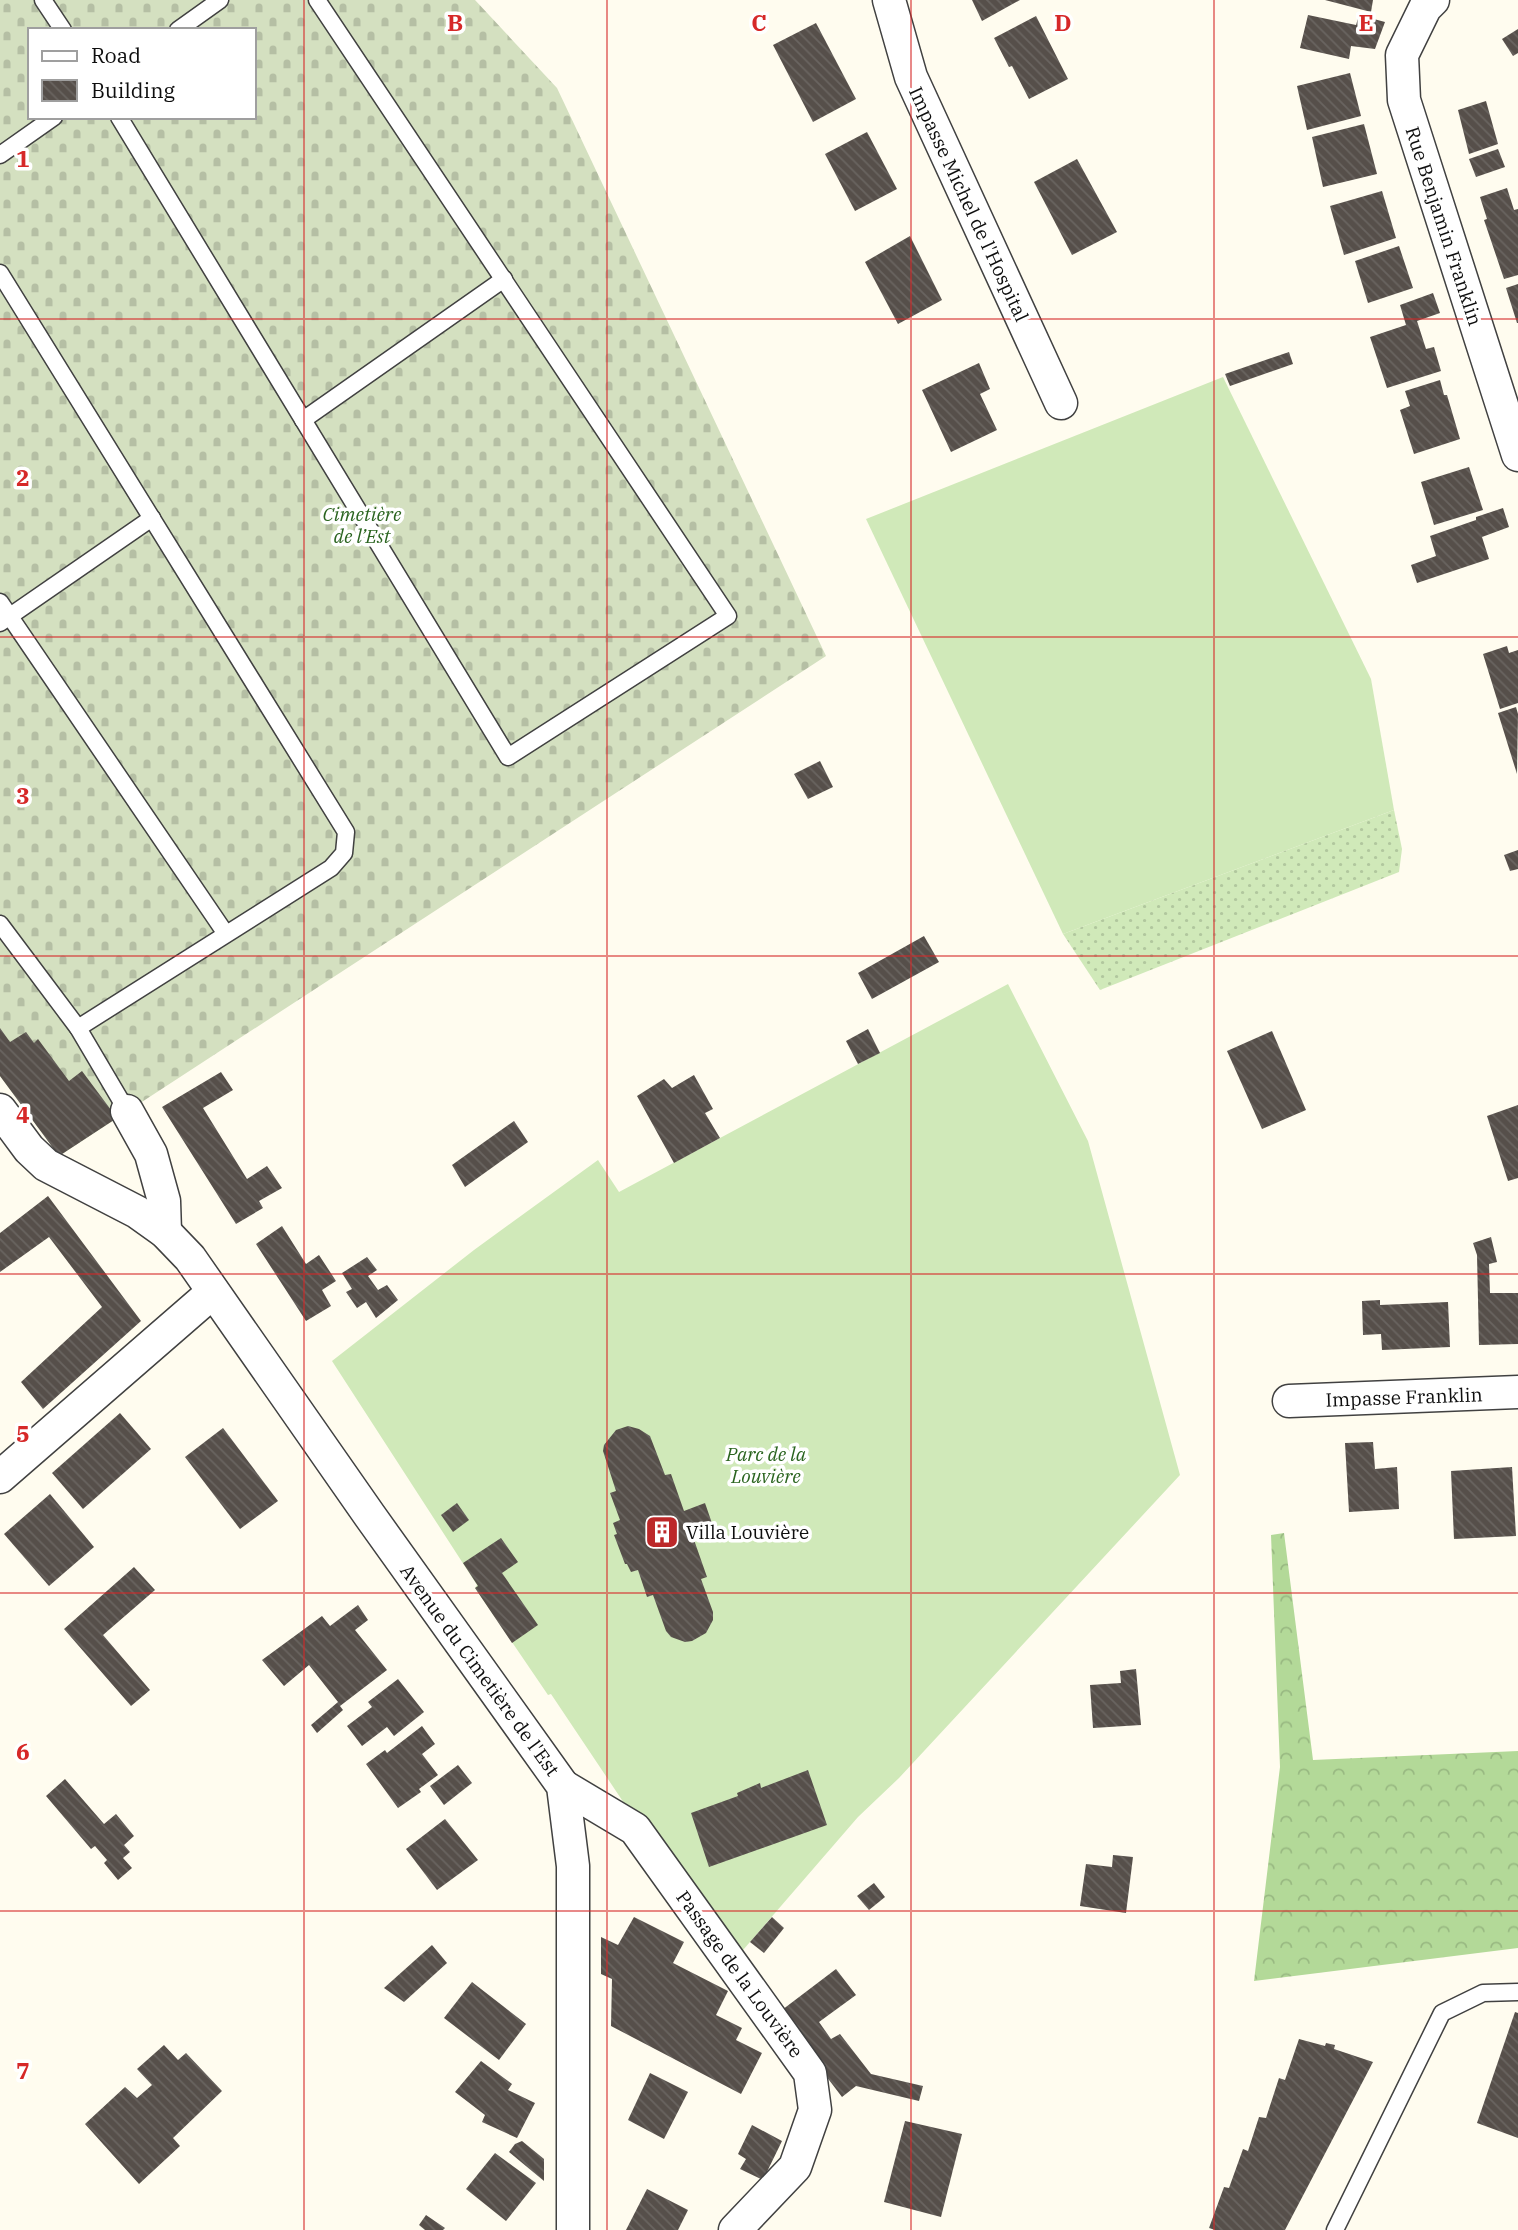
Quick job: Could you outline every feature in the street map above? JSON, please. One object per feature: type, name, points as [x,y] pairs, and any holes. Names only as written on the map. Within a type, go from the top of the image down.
[{"type":"street","name":"Impasse Michel de l'Hospital","points":[[889,0],[911,77],[1061,403]]},
{"type":"street","name":"Rue Benjamin Franklin","points":[[1433,0],[1425,8],[1402,55],[1404,100],[1518,455]]},
{"type":"street","name":"Avenue du Cimetière de l'Est","points":[[0,1111],[29,1149],[46,1165],[138,1212],[165,1232],[190,1258],[563,1786],[573,1866],[573,2230]]},
{"type":"street","points":[[127,1111],[151,1154],[164,1201],[165,1232]]},
{"type":"street","points":[[0,1477],[213,1292]]},
{"type":"street","name":"Impasse Franklin","points":[[1289,1401],[1518,1392]]},
{"type":"street","name":"Passage de la Louvière","points":[[563,1786],[635,1829],[810,2073],[815,2110],[795,2168],[736,2230]]},
{"type":"lane","points":[[43,0],[62,28]]},
{"type":"lane","points":[[181,28],[220,0]]},
{"type":"lane","points":[[120,119],[508,757],[728,616],[317,0]]},
{"type":"lane","points":[[0,155],[51,119]]},
{"type":"lane","points":[[0,273],[346,832],[344,853],[331,868],[78,1028]]},
{"type":"lane","points":[[303,420],[504,279]]},
{"type":"lane","points":[[5,620],[152,518]]},
{"type":"lane","points":[[0,602],[5,620],[226,934]]},
{"type":"lane","points":[[0,924],[78,1028],[127,1111]]},
{"type":"lane","points":[[1335,2230],[1442,2013],[1483,1993],[1518,1992]]},
{"type":"green space","name":"Cimetière de l’Est","points":[[0,0],[475,0],[557,88],[826,656],[59,1156],[0,1076]]},
{"type":"green space","points":[[1223,377],[1371,679],[1394,810],[1063,934],[866,519]]},
{"type":"green space","points":[[1394,810],[1402,849],[1399,872],[1100,990],[1063,934]]},
{"type":"green space","name":"Parc de la Louvière","points":[[1008,984],[1088,1141],[1180,1475],[899,1778],[858,1817],[737,1957],[628,1809],[551,1694],[548,1695],[475,1588],[477,1585],[332,1361],[474,1250],[598,1160],[619,1192]]},
{"type":"green space","points":[[1284,1533],[1313,1760],[1518,1751],[1518,1948],[1254,1981],[1280,1767],[1271,1535]]},
{"type":"building","points":[[972,0],[1020,0],[982,21]]},
{"type":"building","points":[[1325,0],[1373,0],[1371,12]]},
{"type":"building","points":[[1308,15],[1356,25],[1359,15],[1385,22],[1375,49],[1351,46],[1349,59],[1300,48]]},
{"type":"building","points":[[1036,16],[1068,79],[1029,99],[994,38]]},
{"type":"building","points":[[816,23],[856,99],[813,122],[773,45]]},
{"type":"building","points":[[1518,29],[1518,53],[1513,56],[1502,39]]},
{"type":"building","points":[[1350,73],[1361,116],[1307,130],[1297,86]]},
{"type":"building","points":[[1486,101],[1498,144],[1469,154],[1458,110]]},
{"type":"building","points":[[1364,124],[1377,174],[1323,187],[1312,137]]},
{"type":"building","points":[[867,132],[897,189],[855,211],[825,154]]},
{"type":"building","points":[[1498,149],[1505,167],[1476,177],[1469,159]]},
{"type":"building","points":[[1077,159],[1117,232],[1072,255],[1034,182]]},
{"type":"building","points":[[1507,188],[1514,210],[1518,209],[1518,275],[1504,279],[1484,220],[1487,219],[1480,197]]},
{"type":"building","points":[[1382,191],[1396,238],[1344,255],[1330,206]]},
{"type":"building","points":[[910,236],[942,300],[898,324],[865,262]]},
{"type":"building","points":[[1399,246],[1413,288],[1368,303],[1355,261]]},
{"type":"building","points":[[1518,284],[1518,323],[1517,323],[1506,288]]},
{"type":"building","points":[[1433,293],[1440,313],[1417,321],[1426,349],[1434,347],[1441,371],[1387,388],[1370,337],[1406,325],[1400,305]]},
{"type":"building","points":[[1289,352],[1293,364],[1230,386],[1225,374]]},
{"type":"building","points":[[979,363],[990,389],[980,394],[997,430],[951,452],[922,390]]},
{"type":"building","points":[[1440,380],[1460,439],[1414,454],[1400,410],[1410,406],[1405,391]]},
{"type":"building","points":[[1469,467],[1483,510],[1434,525],[1421,482]]},
{"type":"building","points":[[1503,508],[1509,527],[1482,537],[1489,559],[1417,583],[1411,565],[1436,556],[1430,536]]},
{"type":"building","points":[[1507,646],[1509,653],[1518,650],[1518,703],[1500,709],[1483,654]]},
{"type":"building","points":[[1516,707],[1518,714],[1517,774],[1498,713]]},
{"type":"building","points":[[820,761],[833,787],[808,799],[794,774]]},
{"type":"building","points":[[1518,850],[1518,869],[1510,871],[1504,855]]},
{"type":"building","points":[[924,936],[939,962],[872,999],[858,973]]},
{"type":"building","points":[[0,1028],[10,1042],[26,1032],[34,1043],[38,1039],[69,1081],[82,1071],[117,1118],[59,1156],[0,1076]]},
{"type":"building","points":[[868,1029],[880,1053],[858,1064],[846,1041]]},
{"type":"building","points":[[1272,1031],[1306,1110],[1262,1129],[1227,1051]]},
{"type":"building","points":[[221,1072],[233,1090],[203,1108],[247,1179],[267,1166],[282,1188],[259,1201],[263,1208],[236,1224],[162,1107]]},
{"type":"building","points":[[694,1075],[713,1109],[705,1113],[720,1138],[674,1163],[637,1096],[664,1079],[672,1088]]},
{"type":"building","points":[[1518,1105],[1518,1178],[1508,1181],[1487,1116]]},
{"type":"building","points":[[514,1121],[528,1142],[465,1187],[452,1165]]},
{"type":"building","points":[[48,1196],[141,1321],[43,1409],[21,1382],[102,1307],[49,1237],[0,1272],[0,1233]]},
{"type":"building","points":[[282,1226],[306,1264],[319,1255],[336,1281],[322,1290],[331,1306],[306,1321],[256,1244]]},
{"type":"building","points":[[1491,1237],[1497,1262],[1489,1264],[1490,1293],[1518,1293],[1518,1344],[1479,1345],[1477,1255],[1473,1243]]},
{"type":"building","points":[[367,1257],[377,1270],[368,1276],[378,1290],[387,1285],[398,1300],[376,1318],[366,1302],[357,1308],[346,1292],[352,1289],[342,1273]]},
{"type":"building","points":[[1380,1300],[1380,1305],[1448,1302],[1450,1347],[1382,1350],[1381,1334],[1363,1335],[1362,1301]]},
{"type":"building","points":[[120,1413],[151,1449],[83,1509],[52,1473]]},
{"type":"building","name":"Villa Louvière","points":[[628,1426],[650,1436],[665,1475],[671,1474],[684,1511],[705,1503],[714,1529],[693,1537],[707,1577],[701,1579],[713,1612],[713,1620],[706,1633],[692,1641],[685,1642],[671,1637],[666,1631],[653,1595],[647,1597],[638,1570],[631,1572],[625,1564],[614,1535],[617,1534],[613,1523],[620,1520],[610,1493],[616,1491],[603,1451],[604,1445],[616,1430]]},
{"type":"building","points":[[223,1428],[278,1501],[240,1529],[185,1457]]},
{"type":"building","points":[[1373,1442],[1375,1469],[1397,1467],[1399,1509],[1349,1512],[1345,1443]]},
{"type":"building","points":[[1512,1467],[1516,1536],[1454,1539],[1451,1471]]},
{"type":"building","points":[[50,1494],[94,1547],[49,1586],[4,1534]]},
{"type":"building","points":[[457,1503],[469,1520],[453,1532],[441,1515]]},
{"type":"building","points":[[501,1538],[518,1562],[502,1573],[538,1625],[512,1643],[475,1588],[478,1586],[463,1563]]},
{"type":"building","points":[[134,1567],[155,1590],[103,1635],[150,1690],[131,1706],[64,1629]]},
{"type":"building","points":[[358,1605],[368,1620],[355,1630],[387,1670],[340,1706],[343,1710],[317,1733],[311,1725],[338,1702],[309,1665],[284,1686],[262,1660],[322,1616],[330,1626]]},
{"type":"building","points":[[1136,1669],[1141,1725],[1093,1728],[1090,1685],[1121,1683],[1120,1671]]},
{"type":"building","points":[[398,1679],[424,1712],[394,1736],[387,1727],[362,1746],[347,1726],[372,1707],[368,1702]]},
{"type":"building","points":[[422,1726],[435,1744],[422,1754],[438,1775],[419,1789],[421,1792],[398,1808],[366,1764],[385,1750],[387,1753]]},
{"type":"building","points":[[458,1765],[472,1783],[444,1805],[430,1786]]},
{"type":"building","points":[[808,1770],[827,1825],[709,1867],[691,1813],[738,1796],[737,1793],[760,1783],[761,1788]]},
{"type":"building","points":[[65,1779],[104,1824],[116,1814],[134,1836],[124,1845],[130,1852],[123,1858],[132,1868],[118,1880],[95,1846],[91,1849],[46,1796]]},
{"type":"building","points":[[445,1819],[478,1860],[437,1890],[406,1849]]},
{"type":"building","points":[[1113,1855],[1133,1857],[1126,1913],[1080,1906],[1086,1864],[1112,1867]]},
{"type":"building","points":[[874,1883],[885,1897],[869,1910],[857,1896]]},
{"type":"building","points":[[634,1917],[684,1942],[673,1963],[728,1991],[716,2015],[742,2028],[736,2040],[762,2053],[741,2094],[611,2026],[612,1979],[601,1974],[601,1937],[618,1945]]},
{"type":"building","points":[[772,1917],[784,1928],[764,1953],[750,1942]]},
{"type":"building","points":[[432,1945],[447,1963],[404,2002],[384,1988]]},
{"type":"building","points":[[836,1969],[856,1995],[819,2022],[831,2039],[840,2034],[871,2074],[923,2086],[919,2101],[856,2086],[842,2097],[778,2013]]},
{"type":"building","points":[[472,1982],[526,2024],[499,2060],[444,2018]]},
{"type":"building","points":[[1515,2012],[1518,2013],[1518,2138],[1477,2123]]},
{"type":"building","points":[[1299,2039],[1325,2046],[1326,2043],[1335,2045],[1334,2049],[1373,2062],[1285,2230],[1209,2228],[1224,2187],[1229,2188],[1243,2149],[1248,2151],[1259,2117],[1266,2118],[1279,2078],[1285,2080]]},
{"type":"building","points":[[164,2045],[178,2060],[186,2053],[222,2091],[173,2138],[180,2146],[139,2184],[85,2124],[125,2087],[137,2098],[152,2085],[137,2069]]},
{"type":"building","points":[[481,2061],[512,2084],[508,2090],[535,2103],[517,2138],[482,2122],[485,2115],[455,2092]]},
{"type":"building","points":[[650,2073],[688,2092],[664,2139],[628,2120]]},
{"type":"building","points":[[905,2121],[962,2134],[941,2217],[884,2202]]},
{"type":"building","points":[[752,2125],[782,2141],[763,2180],[740,2169],[746,2159],[738,2154]]},
{"type":"building","points":[[522,2141],[544,2159],[544,2181],[509,2152],[515,2144]]},
{"type":"building","points":[[495,2153],[536,2183],[506,2221],[466,2189]]},
{"type":"building","points":[[647,2189],[688,2210],[678,2230],[626,2230]]},
{"type":"building","points":[[426,2215],[445,2228],[425,2230],[419,2225]]},
{"type":"place","name":"Villa Louvière","points":[[662,1532]]}]
